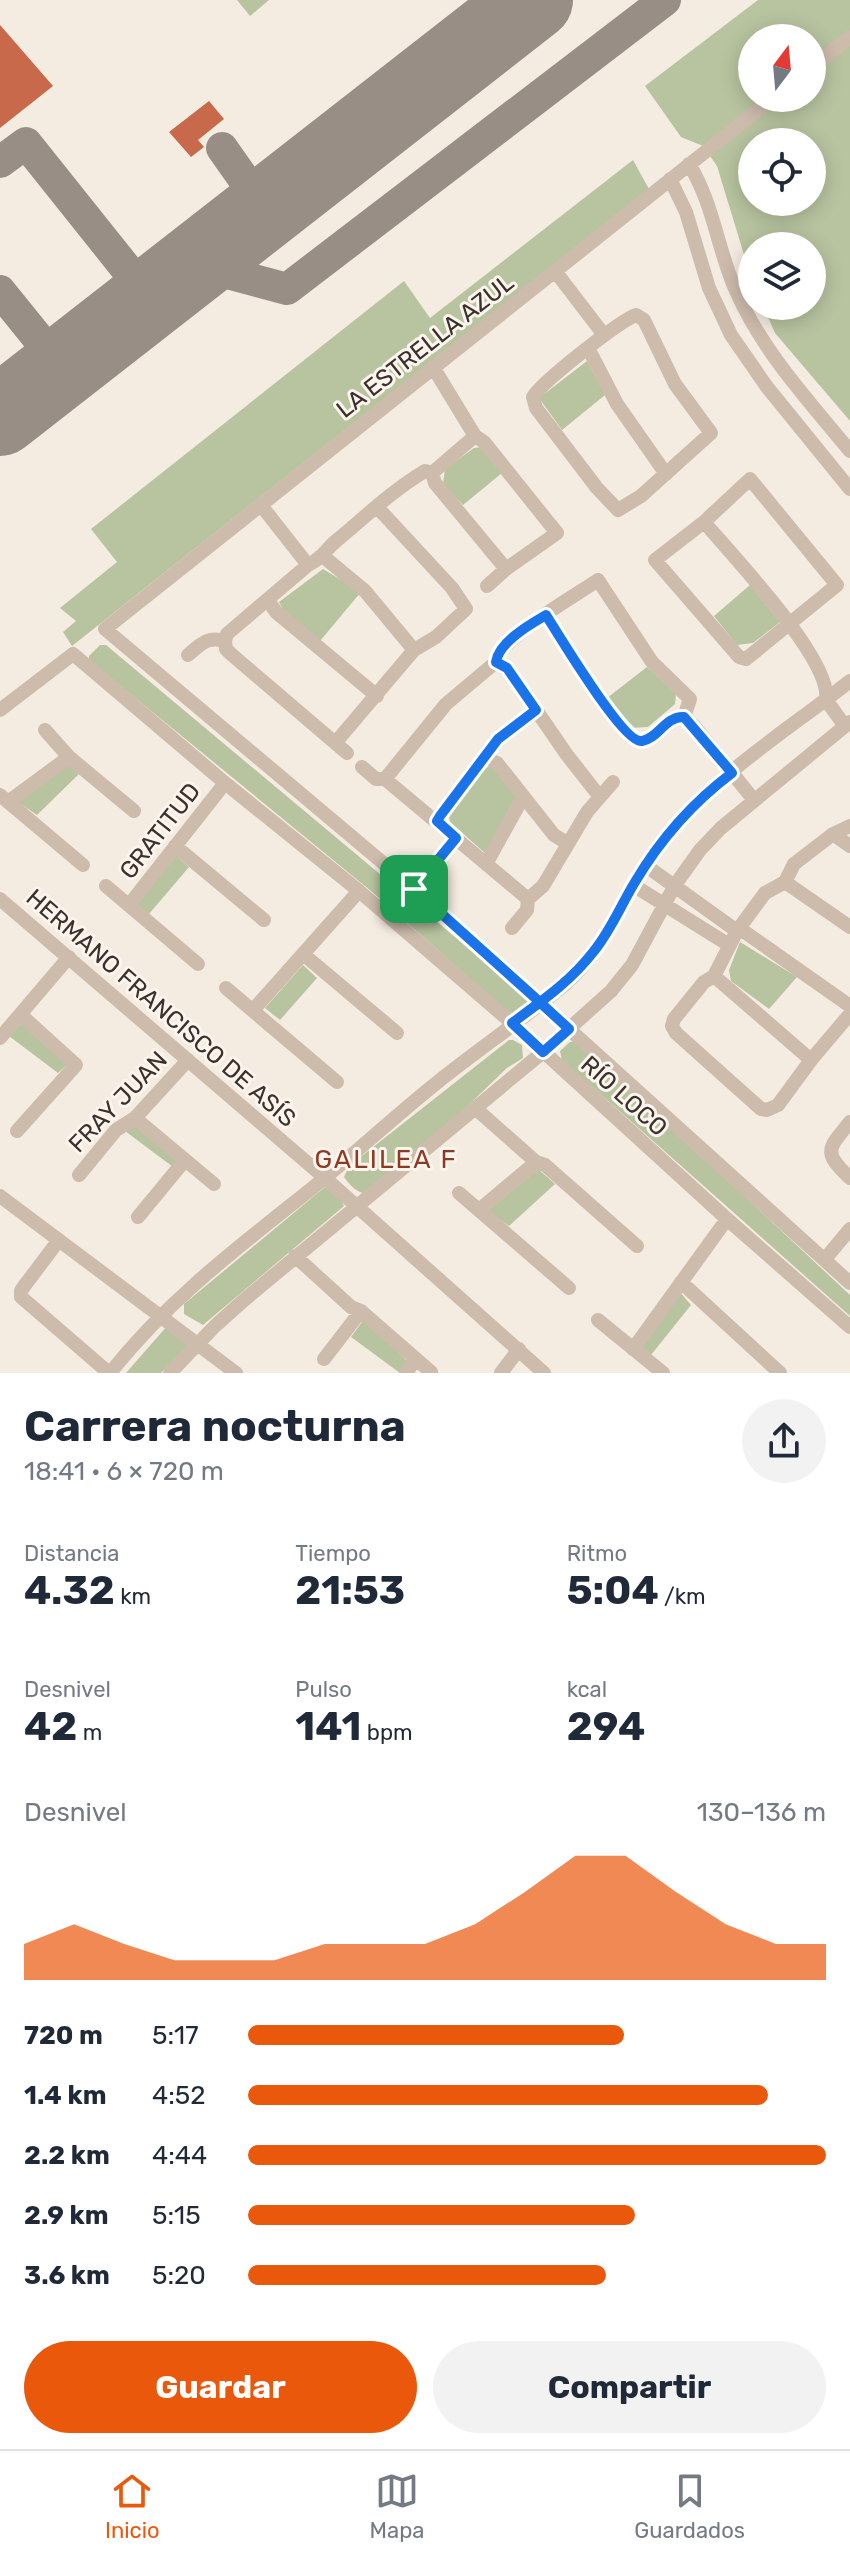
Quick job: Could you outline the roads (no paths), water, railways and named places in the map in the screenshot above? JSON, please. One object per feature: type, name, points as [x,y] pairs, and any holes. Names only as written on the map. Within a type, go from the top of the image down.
[{"type":"street","points":[[826,56],[850,37]]},
{"type":"street","name":"LA ESTRELLA AZUL","points":[[105,629],[755,112]]},
{"type":"street","points":[[689,164],[712,210],[734,286],[754,327],[782,369],[850,451]]},
{"type":"street","points":[[670,179],[686,212],[709,288],[731,335],[767,387],[850,489]]},
{"type":"street","points":[[555,271],[604,335]]},
{"type":"street","points":[[631,316],[639,316],[649,329],[680,392],[711,433],[621,510],[615,509],[533,402],[535,393],[604,335],[631,316]]},
{"type":"street","points":[[588,348],[617,404],[666,474]]},
{"type":"street","points":[[433,367],[475,436],[484,442],[557,533],[487,586]]},
{"type":"street","points":[[432,473],[475,436]]},
{"type":"street","points":[[377,507],[452,588],[466,609],[436,637],[414,650],[377,696],[342,748],[231,654],[226,649],[227,634],[308,565],[324,557],[332,545],[377,507],[425,471],[432,473]]},
{"type":"street","points":[[432,473],[435,483],[506,569]]},
{"type":"street","points":[[750,479],[837,585],[746,659],[739,657],[655,560],[704,522],[750,479]]},
{"type":"street","points":[[260,504],[308,565]]},
{"type":"street","points":[[170,1373],[215,1326],[295,1256],[543,1052],[611,991],[632,965],[675,885],[700,850],[721,828],[847,724],[826,700],[827,691],[816,662],[704,522]]},
{"type":"street","points":[[324,557],[365,591],[414,650]]},
{"type":"street","points":[[385,779],[446,704],[496,662],[497,653],[520,633],[598,580],[652,662],[690,699],[684,717]]},
{"type":"street","points":[[268,600],[276,612],[377,696]]},
{"type":"street","points":[[546,615],[623,728],[639,741],[645,740],[671,719],[684,717]]},
{"type":"street","name":"RÍO LOCO","points":[[105,629],[414,889],[845,1278]]},
{"type":"street","points":[[188,655],[211,638],[225,641]]},
{"type":"street","name":"RÍO LOCO","points":[[0,710],[73,654],[359,891],[512,1023],[850,1327]]},
{"type":"street","points":[[496,662],[507,668],[600,797]]},
{"type":"street","points":[[59,1240],[21,1291],[21,1297],[109,1373],[159,1315],[195,1281],[512,1023],[564,985],[594,952],[645,865],[685,815],[732,773],[850,681]]},
{"type":"street","points":[[437,821],[505,733],[536,710]]},
{"type":"street","points":[[684,717],[754,800]]},
{"type":"street","points":[[45,730],[69,757],[134,811]]},
{"type":"street","points":[[69,757],[4,799],[83,865]]},
{"type":"street","points":[[484,757],[497,763],[554,835],[567,843]]},
{"type":"street","points":[[362,767],[376,779],[385,779],[528,899]]},
{"type":"street","points":[[512,928],[527,910],[528,899],[543,886],[567,843],[613,782]]},
{"type":"street","name":"GRATITUD","points":[[129,905],[225,783]]},
{"type":"street","points":[[486,864],[523,797]]},
{"type":"street","points":[[850,826],[833,834],[794,864],[785,882],[765,893],[738,930],[714,976],[704,982],[674,1019],[674,1029],[761,1109],[767,1110],[778,1105],[850,1014]]},
{"type":"street","points":[[833,834],[850,846]]},
{"type":"street","points":[[414,889],[456,838]]},
{"type":"street","points":[[175,846],[264,920]]},
{"type":"street","points":[[645,865],[850,1006]]},
{"type":"street","points":[[785,882],[850,927]]},
{"type":"street","points":[[633,885],[729,945]]},
{"type":"street","points":[[106,886],[198,964]]},
{"type":"street","points":[[254,1009],[359,891]]},
{"type":"street","name":"HERMANO FRANCISCO DE ASÍS","points":[[0,899],[325,1178],[544,1373]]},
{"type":"street","points":[[303,954],[397,1033]]},
{"type":"street","points":[[0,1038],[69,957]]},
{"type":"street","points":[[714,976],[811,1060]]},
{"type":"street","points":[[226,988],[337,1082]]},
{"type":"street","points":[[17,1131],[76,1065],[21,1015]]},
{"type":"street","name":"FRAY JUAN","points":[[79,1175],[116,1130],[135,1118],[188,1060]]},
{"type":"street","points":[[475,1108],[637,1246]]},
{"type":"street","points":[[135,1118],[214,1184]]},
{"type":"street","points":[[850,1122],[833,1141],[830,1155],[833,1163],[850,1178]]},
{"type":"street","points":[[138,1217],[185,1160]]},
{"type":"street","points":[[479,1210],[536,1162]]},
{"type":"street","points":[[459,1193],[569,1288]]},
{"type":"street","points":[[0,1196],[236,1373]]},
{"type":"street","points":[[633,1349],[727,1219]]},
{"type":"street","points":[[825,1259],[850,1229]]},
{"type":"street","points":[[295,1256],[351,1307],[361,1311],[431,1372]]},
{"type":"street","points":[[845,1278],[850,1261]]},
{"type":"street","points":[[681,1282],[780,1373]]},
{"type":"street","points":[[324,1359],[361,1311]]},
{"type":"street","points":[[598,1320],[663,1373]]},
{"type":"street","points":[[501,1373],[519,1349]]},
{"type":"street","points":[[406,1373],[415,1360]]},
{"type":"district","name":"GALILEA F","points":[[386,1159]]}]
